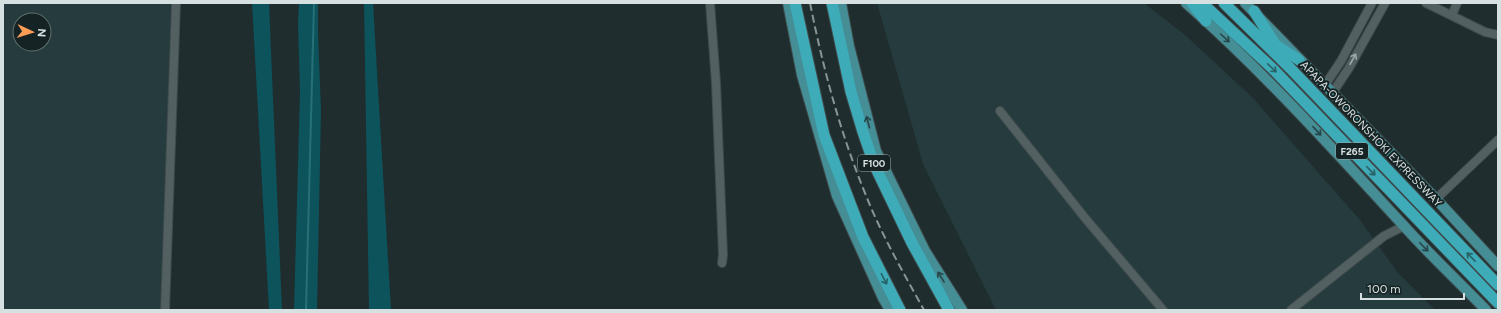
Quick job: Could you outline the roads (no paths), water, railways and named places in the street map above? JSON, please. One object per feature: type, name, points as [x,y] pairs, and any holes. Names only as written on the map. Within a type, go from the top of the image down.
[{"type":"highway","points":[[795,3],[824,135],[863,237],[900,310]]},
{"type":"highway","name":"F100","points":[[839,3],[851,92],[874,164],[912,243],[949,310]]},
{"type":"highway","points":[[1193,3],[1209,17]]},
{"type":"highway","name":"F265","points":[[1202,3],[1209,17],[1273,69],[1498,303]]},
{"type":"highway","name":"APAPA-OWORONSHOKI EXPRESSWAY","points":[[1224,3],[1290,68],[1498,286]]},
{"type":"highway","points":[[1254,11],[1290,68]]},
{"type":"highway","points":[[1244,23],[1299,60]]},
{"type":"main road","points":[[782,3],[794,39]]},
{"type":"main road","points":[[788,3],[802,75],[837,196],[883,298],[890,310]]},
{"type":"main road","points":[[839,3],[876,151],[925,252],[962,310]]},
{"type":"main road","points":[[1186,3],[1209,17],[1404,226],[1486,310]]},
{"type":"main road","name":"APAPA-OWORONSHOKI EXPRESSWAY","points":[[1245,3],[1436,199],[1498,266]]},
{"type":"street","points":[[165,310],[176,3]]},
{"type":"street","points":[[710,3],[716,83],[723,247],[722,263]]},
{"type":"street","points":[[1329,89],[1341,61],[1372,3]]},
{"type":"street","points":[[1329,89],[1349,68],[1385,3]]},
{"type":"street","points":[[1426,3],[1485,32],[1498,35]]},
{"type":"street","points":[[1452,15],[1457,3]]},
{"type":"street","points":[[1000,111],[1086,218],[1163,310]]},
{"type":"street","points":[[1436,199],[1498,140]]},
{"type":"street","points":[[1291,310],[1379,240],[1404,226]]},
{"type":"waterway","points":[[306,310],[314,3]]},
{"type":"railway","points":[[810,3],[833,100],[856,170],[885,238],[924,310]]}]
